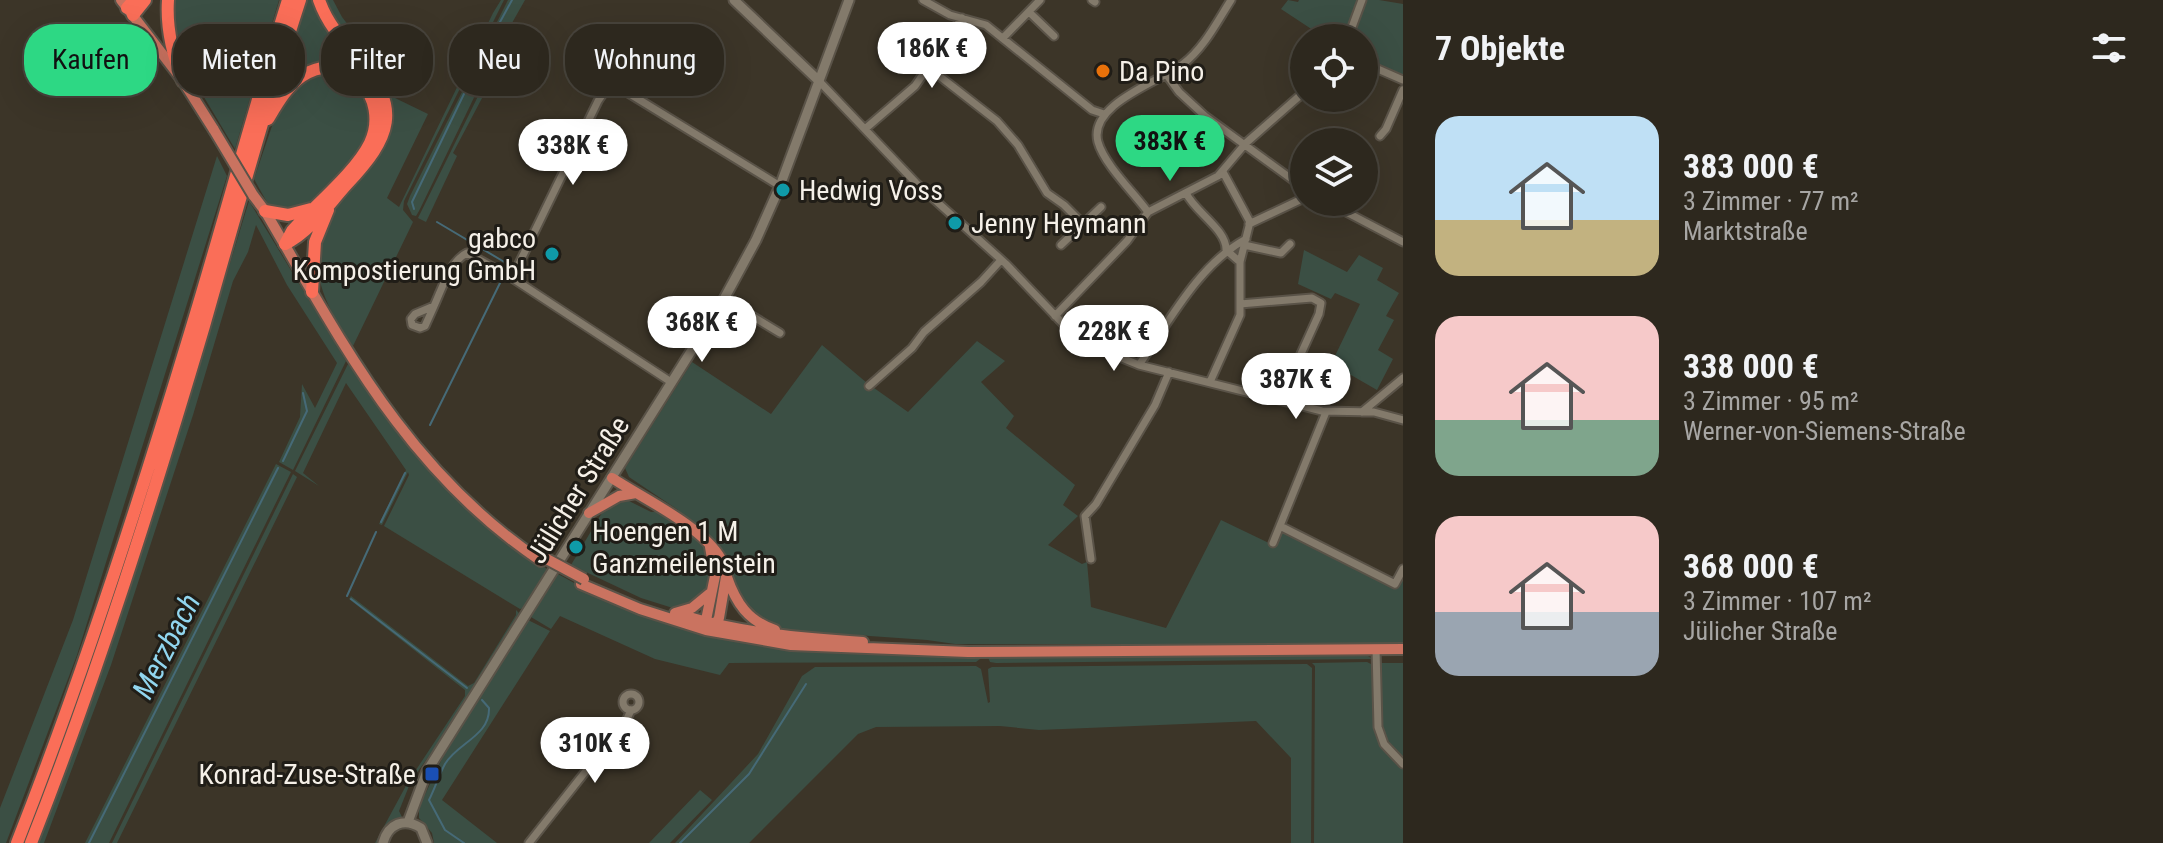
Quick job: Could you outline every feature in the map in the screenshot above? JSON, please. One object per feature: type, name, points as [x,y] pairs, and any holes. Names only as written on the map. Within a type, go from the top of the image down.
[{"type":"highway","points":[[129,6],[145,0]]},
{"type":"highway","points":[[168,0],[169,41],[173,52]]},
{"type":"highway","points":[[17,843],[48,765],[187,343],[288,0]]},
{"type":"highway","points":[[31,843],[106,636],[203,329],[300,0]]},
{"type":"highway","points":[[285,244],[304,232],[375,152],[383,136],[387,111],[379,86],[336,32],[319,0]]},
{"type":"highway","points":[[258,136],[288,89],[312,71],[338,69],[354,76],[372,97],[376,117],[370,143],[354,165],[292,231],[285,244]]},
{"type":"highway","points":[[312,292],[315,242],[332,200]]},
{"type":"highway","points":[[265,211],[288,215],[314,208]]},
{"type":"main road","points":[[734,0],[819,81]]},
{"type":"main road","name":"Jülicher Straße","points":[[408,822],[427,771],[724,299],[756,240],[780,186],[849,0]]},
{"type":"main road","points":[[129,6],[173,67]]},
{"type":"main road","points":[[192,96],[379,401],[443,478],[488,521],[542,559],[640,609],[791,645],[968,650],[1403,649]]},
{"type":"main road","points":[[253,195],[260,215],[313,306],[334,331]]},
{"type":"main road","points":[[612,478],[694,530],[722,559],[737,600],[750,618],[795,638]]},
{"type":"main road","points":[[589,513],[619,496],[636,493]]},
{"type":"main road","points":[[709,545],[715,570],[709,627]]},
{"type":"main road","points":[[709,627],[726,584],[726,573]]},
{"type":"main road","points":[[582,582],[709,627],[795,638],[968,650]]},
{"type":"main road","points":[[675,613],[696,605],[712,589]]},
{"type":"main road","points":[[383,843],[386,832],[392,826],[408,822],[421,828],[427,843]]},
{"type":"street","points":[[923,0],[986,25],[1092,110],[1104,114]]},
{"type":"street","points":[[1003,38],[1040,0]]},
{"type":"street","points":[[1148,212],[1099,146],[1097,128],[1104,114],[1113,106],[1183,64],[1204,42],[1231,0]]},
{"type":"street","points":[[1353,24],[1362,0]]},
{"type":"street","points":[[1029,12],[1054,36]]},
{"type":"street","points":[[865,129],[915,86],[962,18]]},
{"type":"street","points":[[929,68],[997,121],[1018,145],[1047,193],[1083,224]]},
{"type":"street","points":[[1378,69],[1403,80]]},
{"type":"street","points":[[1166,74],[1179,92],[1205,116],[1290,177]]},
{"type":"street","points":[[819,81],[916,183],[1001,260],[1068,329],[1095,347],[1139,365],[1326,412],[1382,413],[1403,420]]},
{"type":"street","points":[[1380,136],[1403,90]]},
{"type":"street","points":[[512,278],[601,96]]},
{"type":"street","points":[[634,96],[780,186]]},
{"type":"street","points":[[1055,316],[1127,241],[1148,212],[1223,172],[1246,143],[1290,104]]},
{"type":"street","points":[[1210,382],[1237,325],[1240,262],[1249,224],[1223,172]]},
{"type":"street","points":[[1186,193],[1193,207],[1224,238],[1226,250],[1240,262]]},
{"type":"street","points":[[1249,224],[1290,205]]},
{"type":"street","points":[[1061,245],[1101,207]]},
{"type":"street","points":[[1354,216],[1403,242]]},
{"type":"street","points":[[1139,365],[1195,285],[1226,250],[1245,242],[1281,253],[1290,244]]},
{"type":"street","points":[[434,306],[454,266],[467,253],[512,278],[671,382]]},
{"type":"street","points":[[869,386],[1001,260]]},
{"type":"street","points":[[1240,304],[1312,298],[1320,301],[1319,314],[1294,368],[1265,359]]},
{"type":"street","points":[[724,299],[780,333]]},
{"type":"street","points":[[1091,559],[1085,516],[1096,504],[1148,419],[1169,372]]},
{"type":"street","points":[[1362,412],[1403,378]]},
{"type":"street","points":[[1273,543],[1326,412]]},
{"type":"street","points":[[1280,526],[1395,584],[1403,569]]},
{"type":"street","points":[[1376,649],[1378,727],[1384,744],[1403,764]]},
{"type":"street","points":[[529,843],[631,710]]},
{"type":"green space","points":[[170,0],[279,0],[272,24],[173,24]]},
{"type":"green space","points":[[306,0],[315,0],[328,24],[321,24],[321,67],[305,74],[305,24],[299,24]]},
{"type":"green space","points":[[323,0],[333,0],[347,24],[336,24]]},
{"type":"green space","points":[[501,0],[504,0],[492,24],[488,24]]},
{"type":"green space","points":[[508,0],[525,0],[511,24],[496,24]]},
{"type":"green space","points":[[1288,0],[1379,0],[1403,4],[1403,76],[1378,64],[1378,24],[1304,24],[1281,9]]},
{"type":"green space","points":[[321,73],[321,96],[366,96],[370,100],[369,136],[355,159],[317,199],[291,211],[269,206],[254,179],[275,117],[288,96],[305,96],[305,80]]},
{"type":"green space","points":[[203,96],[251,96],[235,149]]},
{"type":"green space","points":[[373,96],[380,96],[384,120],[374,147],[355,173],[297,235],[294,233],[365,155],[376,129],[377,106]]},
{"type":"green space","points":[[389,96],[394,96],[428,114],[387,198],[399,207],[453,96],[456,96],[404,201],[403,210],[413,222],[353,346],[325,297],[317,264],[318,247],[331,210],[373,162],[389,136]]},
{"type":"green space","points":[[460,96],[475,96],[416,216],[412,215],[407,204]]},
{"type":"green space","points":[[478,96],[483,96],[453,153],[457,156],[426,222],[418,218]]},
{"type":"green space","points":[[217,156],[227,176],[77,655],[6,843],[0,843],[0,808],[73,620]]},
{"type":"green space","points":[[249,201],[346,361],[293,470],[279,462],[300,417],[302,384],[315,408],[337,363],[287,285],[256,225],[248,252],[233,281],[193,415],[111,665],[44,843],[37,843],[123,604]]},
{"type":"green space","points":[[1304,250],[1347,272],[1359,255],[1383,268],[1377,280],[1399,293],[1386,316],[1394,320],[1378,350],[1393,359],[1377,390],[1344,371],[1346,366],[1334,358],[1360,304],[1335,293],[1331,299],[1298,284]]},
{"type":"green space","points":[[977,341],[1005,361],[981,382],[1014,416],[1006,428],[1075,485],[1063,505],[1078,516],[1048,545],[1082,564],[1087,562],[1091,607],[1166,628],[1221,520],[1275,546],[1281,531],[1397,589],[1403,579],[1403,644],[955,644],[784,630],[764,623],[748,612],[721,551],[710,565],[707,589],[694,603],[676,609],[641,598],[571,565],[606,506],[617,500],[627,500],[651,512],[678,510],[629,477],[625,468],[692,362],[771,414],[822,345],[908,412]]},
{"type":"green space","points":[[348,364],[430,469],[514,544],[547,569],[524,608],[520,609],[384,526],[408,472],[382,525],[379,524],[406,470],[346,383],[303,473],[319,486],[295,471]]},
{"type":"green space","points":[[276,464],[291,472],[109,843],[85,843]]},
{"type":"green space","points":[[293,474],[297,477],[117,843],[112,843]]},
{"type":"green space","points":[[558,574],[686,629],[726,639],[768,646],[981,653],[980,659],[976,662],[729,663],[720,675],[655,659],[560,616],[551,629],[531,617]]},
{"type":"green space","points":[[351,596],[468,686],[474,683],[516,615],[516,610],[519,613],[447,731],[411,781],[399,811],[402,817],[389,825],[380,843],[375,843],[408,782],[465,696],[465,690],[349,599]]},
{"type":"green space","points":[[528,620],[550,631],[442,800],[497,843],[434,843],[432,833],[419,818],[419,807],[450,742]]},
{"type":"green space","points":[[1361,652],[1373,659],[996,663],[990,662],[987,655]]},
{"type":"green space","points":[[1367,662],[1373,665],[1379,740],[1403,766],[1403,843],[1314,843],[1315,666],[1312,663]]},
{"type":"green space","points":[[1378,663],[1403,663],[1403,760],[1387,739],[1383,728]]},
{"type":"green space","points":[[1307,664],[1312,668],[1311,843],[1291,843],[1291,758],[1256,721],[1039,730],[1000,726],[876,727],[858,734],[749,843],[675,843],[758,754],[802,676],[815,667],[976,666],[981,669],[988,703],[988,669],[992,667]]},
{"type":"green space","points":[[700,790],[712,800],[670,843],[649,843]]},
{"type":"waterway","points":[[414,209],[412,202],[512,0]]},
{"type":"waterway","points":[[437,222],[506,263],[505,268]]},
{"type":"waterway","points":[[430,425],[501,281]]},
{"type":"waterway","name":"Merzbach","points":[[283,461],[307,411],[303,393]]},
{"type":"waterway","name":"Merzbach","points":[[89,843],[278,468]]},
{"type":"waterway","points":[[381,522],[405,473]]},
{"type":"waterway","points":[[347,596],[376,532]]},
{"type":"waterway","points":[[351,599],[467,688]]},
{"type":"waterway","points":[[680,843],[749,774],[806,684]]},
{"type":"waterway","points":[[464,843],[445,830],[429,800],[450,757],[484,726],[489,708],[482,700]]},
{"type":"place","name":"Da Pino","points":[[1103,71]]},
{"type":"place","name":"Hedwig Voss","points":[[783,190]]},
{"type":"place","name":"Jenny Heymann","points":[[955,223]]},
{"type":"place","name":"gabco Kompostierung GmbH","points":[[552,254]]},
{"type":"place","name":"Hoengen 1 M Ganzmeilenstein","points":[[576,547]]},
{"type":"place","name":"Konrad-Zuse-Straße","points":[[432,774]]}]
